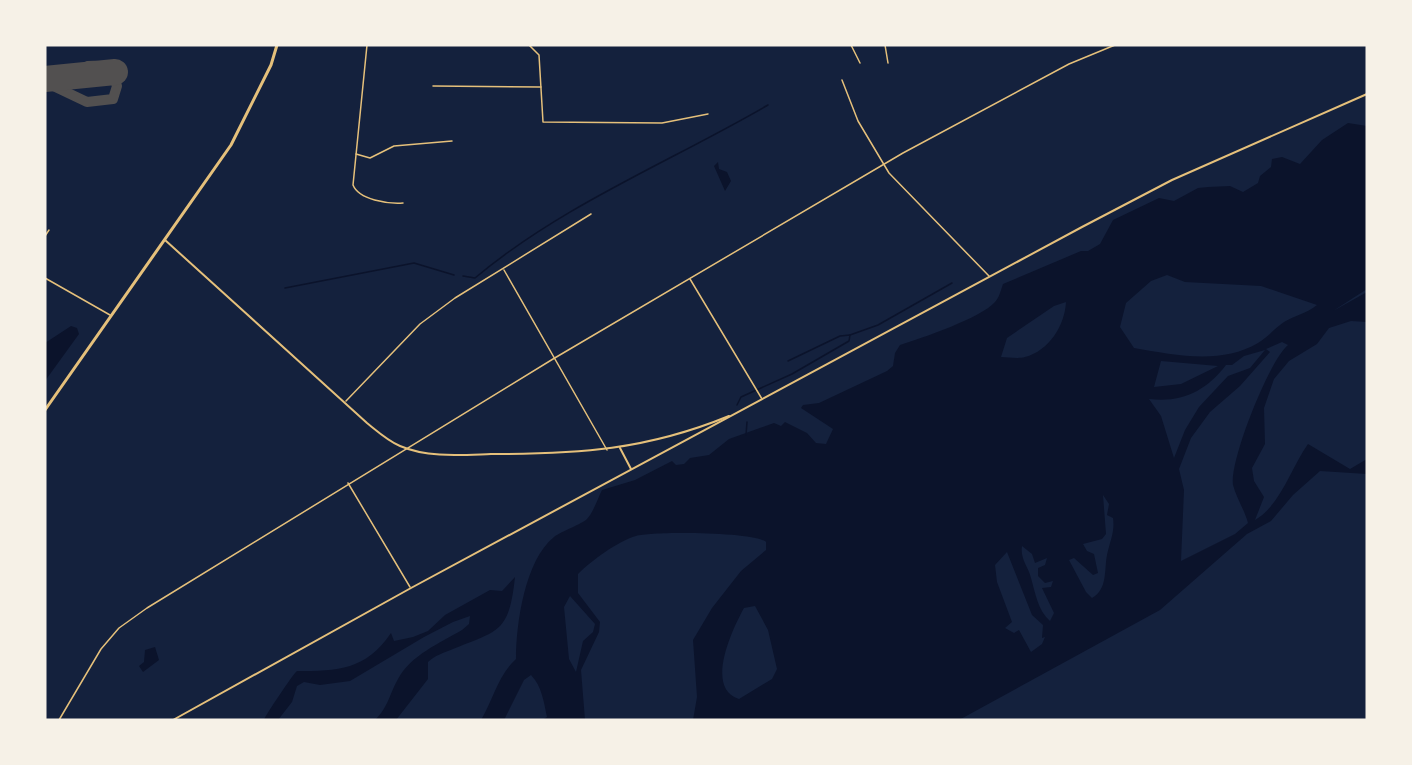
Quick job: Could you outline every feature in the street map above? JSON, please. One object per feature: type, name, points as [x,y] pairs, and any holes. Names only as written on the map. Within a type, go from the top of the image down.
[{"type":"highway","points":[[45,410],[231,146],[271,65],[277,45]]},
{"type":"street","points":[[367,45],[353,185],[355,190],[382,201],[403,203]]},
{"type":"street","points":[[530,45],[539,55],[543,122],[662,123],[708,114]]},
{"type":"street","points":[[851,45],[860,63]]},
{"type":"street","points":[[885,45],[888,63]]},
{"type":"street","points":[[1102,45],[1104,49]]},
{"type":"street","points":[[59,720],[101,649],[119,628],[348,483],[690,278],[884,165],[1069,64],[1115,45]]},
{"type":"street","points":[[842,80],[858,121],[884,165],[905,192],[989,276]]},
{"type":"street","points":[[433,86],[542,87]]},
{"type":"street","points":[[173,720],[411,588],[632,471],[989,276],[1172,180],[1367,94]]},
{"type":"street","points":[[356,154],[370,158],[394,146],[408,143],[452,141]]},
{"type":"street","points":[[345,402],[420,324],[455,298],[591,214]]},
{"type":"street","points":[[45,236],[49,231]]},
{"type":"street","points":[[165,240],[386,438],[406,448],[435,454],[455,455],[561,454],[607,450],[667,438],[740,412]]},
{"type":"street","points":[[503,269],[607,450]]},
{"type":"street","points":[[45,278],[111,316]]},
{"type":"street","points":[[690,278],[762,400]]},
{"type":"street","points":[[620,448],[632,471]]},
{"type":"street","points":[[348,483],[411,588]]},
{"type":"water","points":[[1348,123],[1367,126],[1367,289],[1333,311],[1367,292],[1367,322],[1351,321],[1329,328],[1317,344],[1289,361],[1274,379],[1264,408],[1265,444],[1252,468],[1254,481],[1264,497],[1255,520],[1264,514],[1278,496],[1308,444],[1350,469],[1367,459],[1367,474],[1320,471],[1293,495],[1271,521],[1247,534],[1160,610],[959,720],[693,720],[697,697],[693,640],[712,608],[741,571],[766,550],[766,542],[744,536],[704,533],[662,533],[636,536],[605,552],[578,574],[578,593],[600,622],[599,632],[581,670],[585,720],[542,720],[547,717],[544,700],[538,684],[531,675],[524,680],[504,720],[481,720],[500,680],[516,659],[520,611],[529,576],[536,561],[544,547],[554,537],[587,519],[602,490],[635,480],[672,461],[676,465],[684,464],[690,458],[709,455],[729,439],[774,423],[781,426],[785,422],[807,433],[816,443],[826,444],[833,429],[801,408],[803,405],[819,403],[887,371],[893,366],[895,353],[900,345],[950,327],[988,308],[999,296],[1003,284],[1081,251],[1088,251],[1100,244],[1113,220],[1159,198],[1174,201],[1198,188],[1230,186],[1243,192],[1258,183],[1260,176],[1271,167],[1272,159],[1282,157],[1300,164],[1322,140]],"holes":[[[1167,275],[1185,282],[1261,286],[1317,305],[1284,322],[1262,341],[1244,350],[1229,354],[1198,356],[1134,348],[1120,327],[1126,303],[1151,281]],[[1066,302],[1059,328],[1048,343],[1034,354],[1022,358],[1001,357],[1007,338],[1054,306]],[[1282,342],[1288,345],[1271,369],[1252,411],[1237,455],[1233,485],[1248,523],[1235,534],[1181,561],[1184,490],[1179,469],[1191,438],[1210,412],[1240,386],[1270,352],[1266,349]],[[1265,350],[1250,368],[1228,376],[1199,407],[1185,430],[1174,458],[1161,416],[1149,399],[1183,397],[1202,388],[1226,365],[1232,365],[1244,356]],[[1161,361],[1218,366],[1181,384],[1154,387]],[[1103,495],[1109,504],[1107,515],[1113,518],[1113,528],[1103,584],[1101,590],[1092,598],[1086,592],[1069,560],[1074,558],[1093,575],[1098,573],[1094,554],[1087,551],[1083,544],[1102,539],[1106,534]],[[1022,546],[1032,554],[1035,563],[1047,558],[1045,565],[1038,568],[1038,576],[1045,583],[1053,581],[1051,587],[1042,588],[1054,613],[1050,621],[1040,607],[1022,555]],[[1007,552],[1032,615],[1043,625],[1042,638],[1045,637],[1042,644],[1031,652],[1019,630],[1014,633],[1005,628],[1012,622],[997,582],[995,565]],[[570,596],[595,624],[593,632],[583,641],[576,672],[569,659],[564,607]],[[755,606],[768,630],[777,669],[772,679],[739,699],[729,693],[723,683],[722,671],[724,657],[744,608]]]},
{"type":"water","points":[[718,162],[719,169],[727,172],[731,181],[725,191],[714,166]]},
{"type":"water","points":[[71,326],[77,328],[79,334],[45,381],[45,343]]},
{"type":"water","points":[[515,577],[509,609],[499,627],[481,638],[440,654],[428,662],[428,679],[396,720],[375,720],[386,705],[404,671],[418,656],[462,630],[469,624],[470,616],[424,637],[350,681],[320,685],[304,682],[297,686],[292,702],[278,720],[264,720],[297,671],[338,669],[350,666],[372,655],[391,633],[394,641],[428,631],[445,615],[490,590],[502,591]]},
{"type":"water","points":[[155,647],[159,660],[143,672],[139,666],[144,662],[145,650]]},
{"type":"waterway","points":[[463,276],[475,278],[509,252],[580,206],[768,105]]},
{"type":"waterway","points":[[285,288],[414,263],[454,275]]},
{"type":"waterway","points":[[850,335],[878,325],[952,283]]},
{"type":"waterway","points":[[737,405],[741,397],[792,374],[849,341],[850,335],[840,336],[788,361]]},
{"type":"waterway","points":[[746,435],[747,422]]},
{"type":"taxiway","points":[[45,82],[87,102],[113,99],[117,86],[107,69],[88,66],[76,76]]},
{"type":"runway","points":[[45,79],[115,72]]}]
